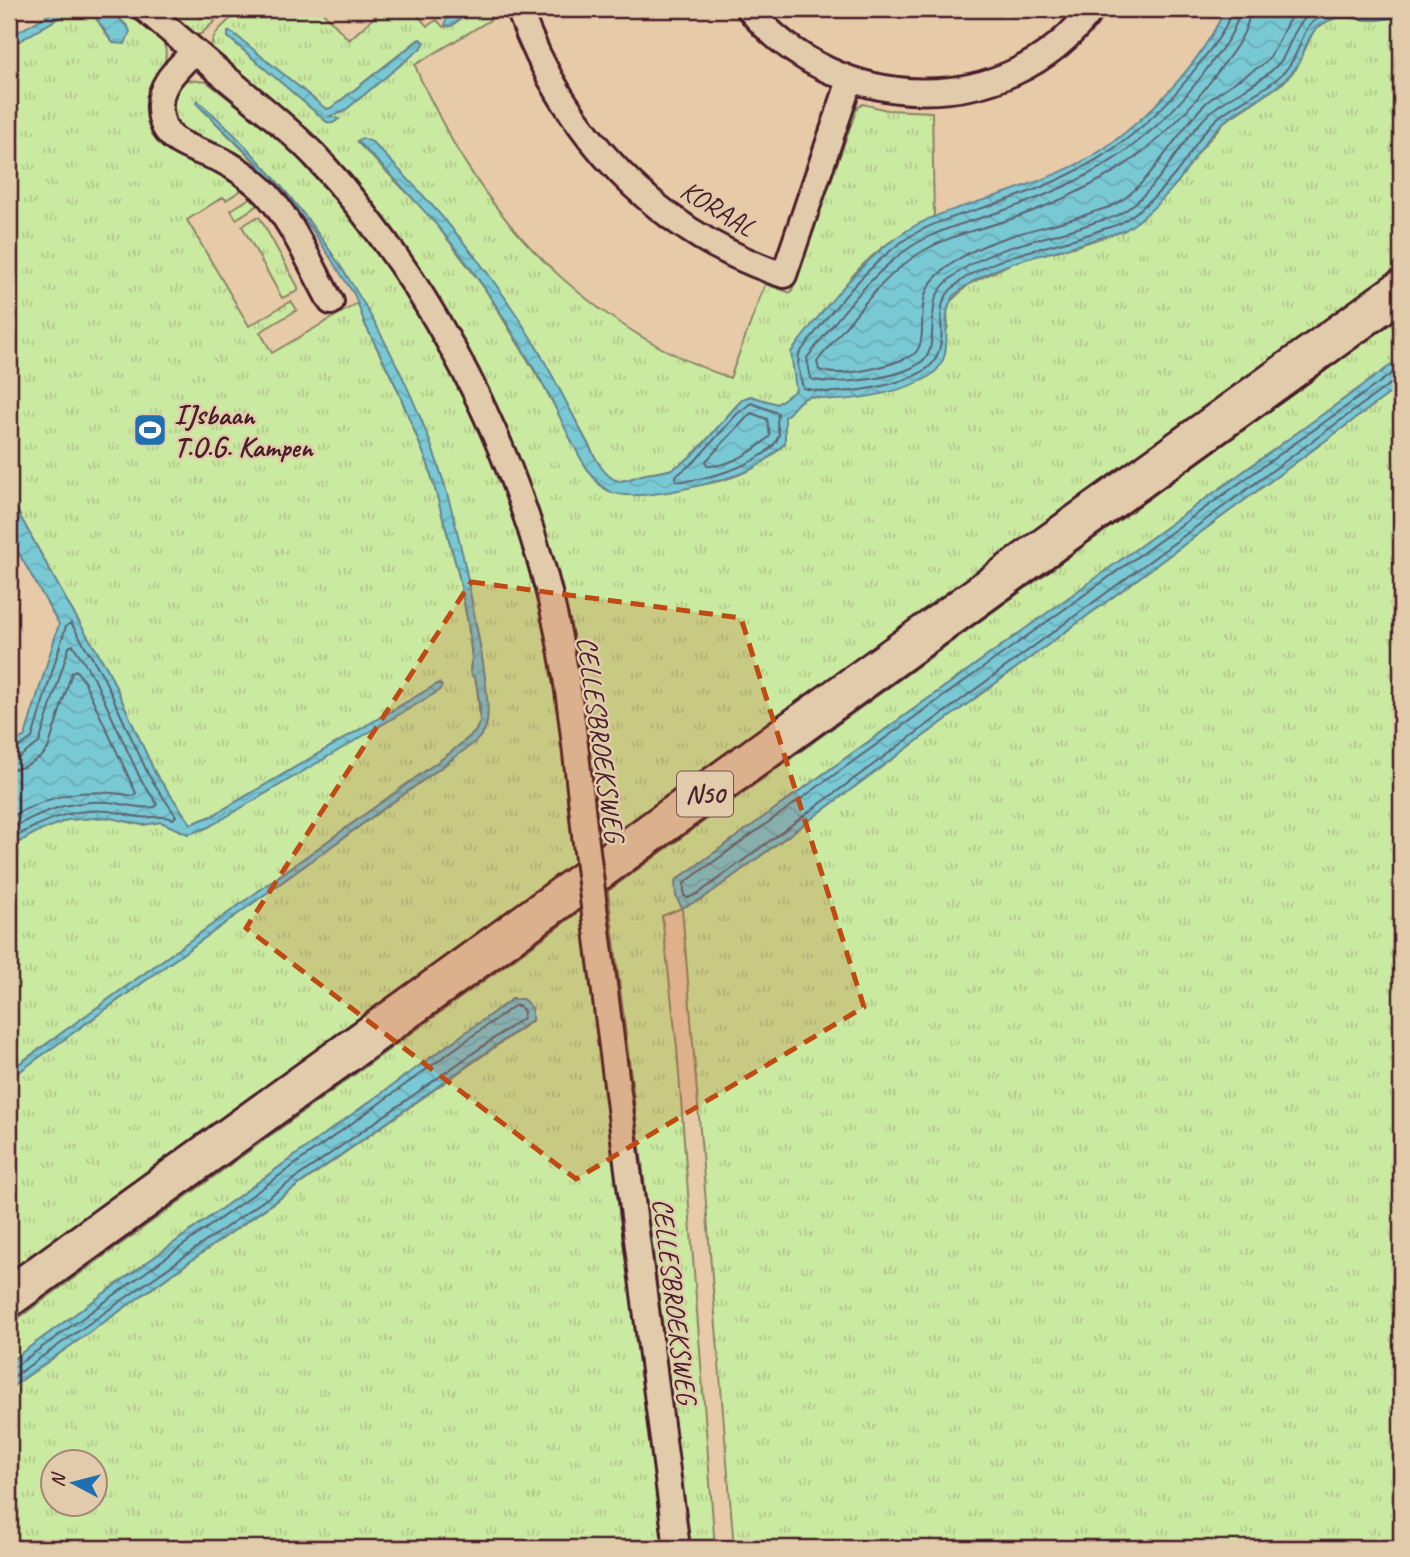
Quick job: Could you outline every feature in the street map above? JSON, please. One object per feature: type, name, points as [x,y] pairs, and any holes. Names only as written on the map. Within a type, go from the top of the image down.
[{"type":"highway","name":"N50","points":[[9,1297],[1401,290]]},
{"type":"highway","name":"N50","points":[[9,1312],[1401,305]]},
{"type":"street","name":"CELLESBROEKSWEG","points":[[145,9],[291,132],[392,251],[441,326],[495,432],[528,520],[542,565],[566,677],[677,1548]]},
{"type":"street","name":"KORAAL","points":[[519,9],[542,65],[558,95],[599,150],[623,176],[667,214],[706,239],[736,256],[783,275],[850,80]]},
{"type":"street","points":[[750,9],[774,36],[812,64],[878,88],[925,92],[975,85],[1026,65],[1070,33],[1092,9]]},
{"type":"street","points":[[194,51],[169,79],[162,93],[160,117],[163,127],[168,136],[177,142],[239,171],[271,198],[331,302]]},
{"type":"highlighted area","points":[[471,582],[741,618],[864,1007],[576,1179],[246,928]]},
{"type":"green space","points":[[74,9],[86,9],[96,18],[110,40],[126,25],[109,9],[133,9],[162,41],[166,58],[152,99],[204,162],[244,185],[243,189],[226,200],[223,197],[187,220],[249,326],[291,301],[297,310],[260,332],[272,353],[358,303],[428,464],[458,572],[468,623],[472,658],[470,668],[477,686],[480,722],[475,732],[450,753],[9,1071],[9,848],[35,833],[67,820],[106,817],[142,825],[161,822],[188,834],[439,683],[212,816],[191,824],[155,773],[108,670],[9,496],[9,47]]},
{"type":"green space","points":[[159,9],[192,9],[202,18],[209,16],[215,21],[201,34],[190,35]]},
{"type":"green space","points":[[242,9],[320,9],[349,40],[383,9],[412,9],[427,26],[437,20],[443,27],[451,26],[473,9],[504,9],[505,11],[415,65],[465,162],[493,203],[525,241],[560,276],[598,308],[683,359],[730,378],[765,284],[791,293],[857,108],[863,104],[887,110],[932,112],[934,217],[892,241],[866,262],[844,286],[819,330],[796,383],[796,391],[777,404],[751,396],[743,399],[683,462],[666,471],[624,481],[610,478],[600,466],[534,345],[476,258],[372,142],[358,143],[430,216],[485,289],[600,485],[675,487],[722,480],[745,472],[766,460],[785,443],[785,416],[802,399],[810,396],[821,398],[868,395],[916,383],[948,327],[947,310],[950,302],[969,284],[1020,259],[1074,247],[1125,230],[1177,183],[1224,122],[1283,83],[1296,69],[1314,30],[1329,20],[1341,17],[1371,20],[1401,16],[1401,275],[600,862],[579,719],[457,337],[212,53],[216,34]],"holes":[[[230,32],[326,109],[331,108],[419,39],[343,112],[328,117],[338,119],[333,123],[327,122],[228,37]]]},
{"type":"green space","points":[[181,81],[207,82],[271,132],[308,165],[342,201],[408,286],[462,390],[500,469],[545,630],[559,712],[578,871],[9,1284],[9,1079],[454,758],[487,720],[482,657],[457,537],[422,426],[399,372],[342,270],[309,222],[263,166],[197,101],[196,103],[269,176],[178,131],[168,107]]},
{"type":"green space","points":[[255,195],[263,202],[236,219],[231,210]]},
{"type":"green space","points":[[257,217],[298,287],[298,291],[282,298],[242,226]]},
{"type":"green space","points":[[1401,316],[1401,358],[675,881],[682,907],[702,899],[1401,385],[1401,1548],[734,1548],[682,908],[662,916],[677,1048],[715,1548],[690,1548],[608,891]]},
{"type":"green space","points":[[583,909],[663,1548],[9,1548],[9,1389],[532,1021],[532,1008],[512,999],[9,1362],[9,1325]]},
{"type":"water","points":[[59,9],[74,9],[9,47],[9,37]]},
{"type":"water","points":[[86,9],[109,9],[130,31],[125,44],[113,43],[96,18]]},
{"type":"water","points":[[458,9],[473,9],[451,26],[445,25],[446,20]]},
{"type":"water","points":[[1225,9],[1401,9],[1401,16],[1374,20],[1339,18],[1320,26],[1310,37],[1298,64],[1286,79],[1218,127],[1168,193],[1125,230],[1007,265],[989,272],[957,293],[947,312],[944,359],[938,369],[927,378],[894,391],[845,400],[804,398],[785,416],[785,443],[752,469],[722,480],[657,494],[619,494],[598,483],[573,445],[547,391],[517,340],[472,270],[425,212],[357,141],[362,138],[372,142],[417,189],[479,263],[534,343],[600,466],[611,478],[624,481],[670,470],[684,462],[702,446],[743,399],[750,396],[777,404],[796,390],[791,352],[845,285],[891,241],[932,218],[1047,178],[1073,166],[1126,132],[1159,101],[1190,66],[1216,28]]},
{"type":"water","points":[[228,32],[233,33],[326,109],[331,108],[420,39],[425,42],[343,112],[330,116],[339,119],[333,123],[327,122],[228,37]]},
{"type":"water","points":[[197,100],[233,133],[298,207],[354,288],[401,375],[439,466],[453,515],[482,655],[487,691],[487,720],[479,737],[454,758],[9,1079],[9,1071],[450,753],[475,732],[480,722],[476,681],[470,672],[472,658],[468,623],[458,572],[428,464],[396,386],[365,324],[355,296],[311,228],[256,162],[196,103]]},
{"type":"water","points":[[1401,358],[1401,385],[702,899],[682,908],[676,897],[675,881]]},
{"type":"water","points":[[9,496],[108,670],[155,773],[191,824],[212,816],[439,683],[442,686],[439,691],[207,828],[188,834],[161,822],[143,825],[106,817],[67,820],[35,833],[9,848],[9,745],[25,736],[59,624],[9,536]]},
{"type":"water","points":[[512,999],[523,999],[532,1008],[532,1020],[9,1389],[9,1362]]},
{"type":"place","name":"IJsbaan T.O.G. Kampen","points":[[150,430]]}]
